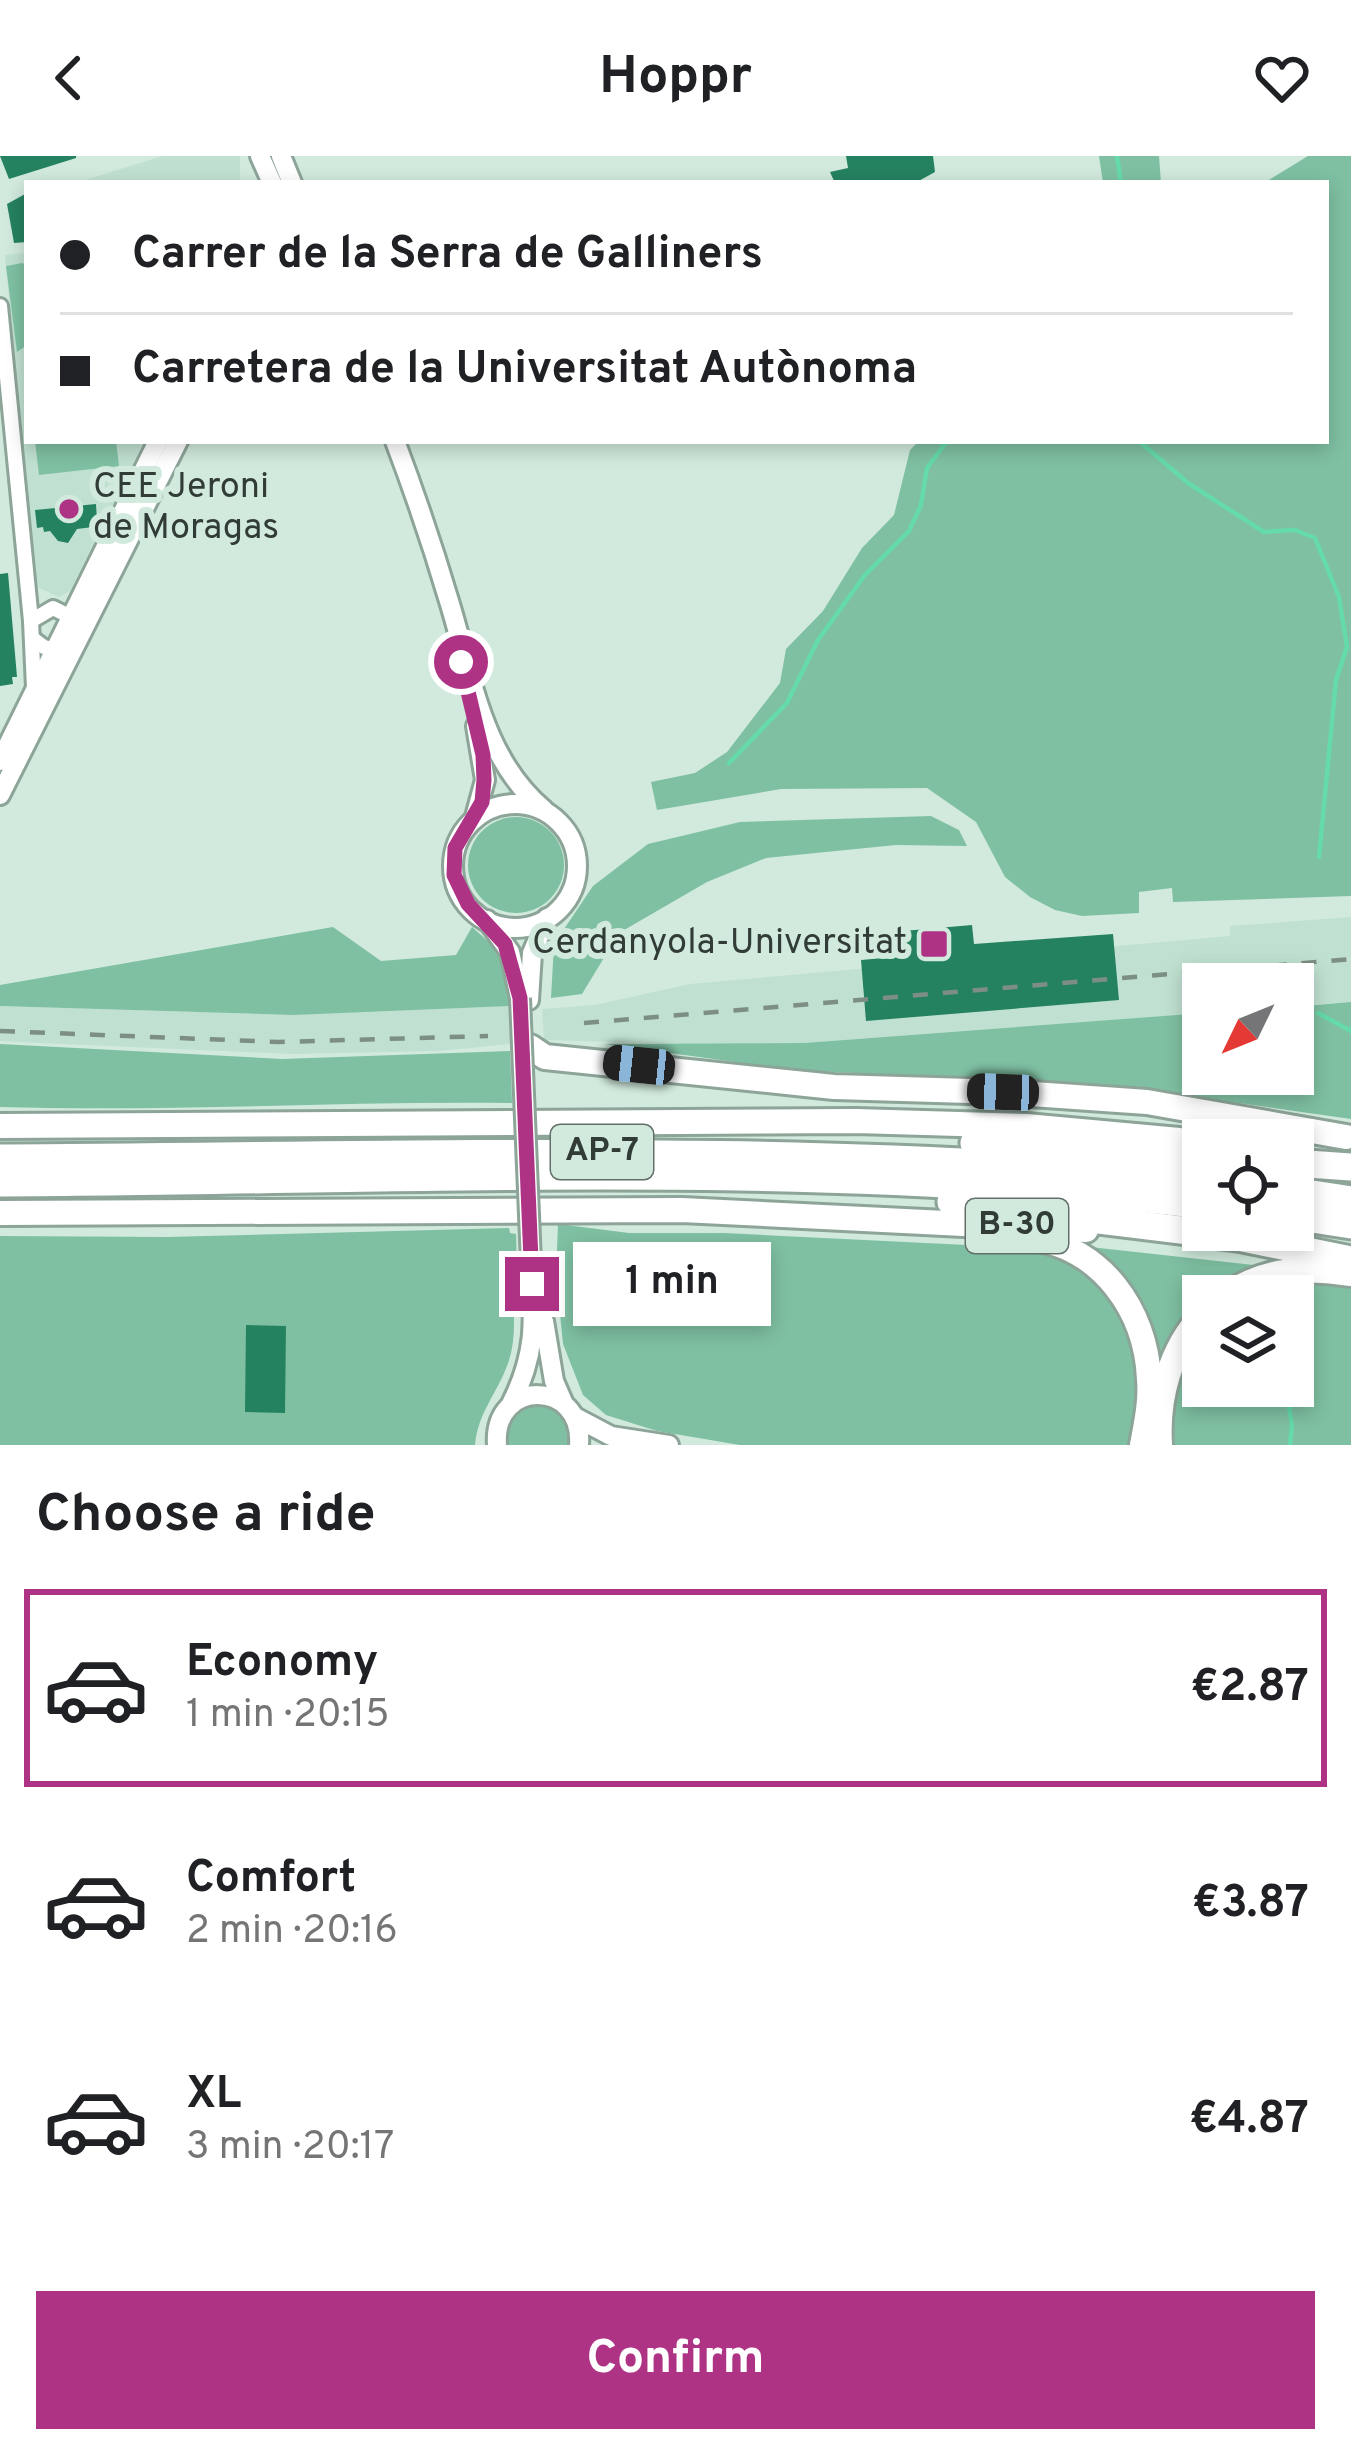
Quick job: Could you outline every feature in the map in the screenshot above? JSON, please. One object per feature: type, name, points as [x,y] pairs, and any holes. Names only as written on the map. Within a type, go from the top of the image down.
[{"type":"highway","points":[[530,1046],[545,1057],[798,1084],[1147,1102],[1348,1138]]},
{"type":"highway","points":[[0,1126],[856,1121],[1087,1112],[1348,1138]]},
{"type":"highway","points":[[856,1121],[1025,1126],[1182,1140]]},
{"type":"highway","points":[[723,1153],[858,1143],[1182,1151]]},
{"type":"highway","name":"AP-7","points":[[0,1158],[723,1153],[1048,1164],[1182,1177]]},
{"type":"highway","points":[[1314,1158],[1351,1166]]},
{"type":"highway","points":[[1314,1164],[1351,1166]]},
{"type":"highway","points":[[750,1178],[869,1196],[1128,1222],[1351,1260]]},
{"type":"highway","name":"AP-7","points":[[0,1183],[750,1178],[1023,1189],[1182,1203]]},
{"type":"highway","points":[[1314,1194],[1351,1200]]},
{"type":"highway","points":[[682,1210],[718,1220],[1016,1236],[1052,1242],[1081,1254],[1116,1286],[1142,1337],[1150,1390],[1142,1445]]},
{"type":"highway","name":"B-30","points":[[0,1213],[682,1210],[1085,1230],[1351,1260]]},
{"type":"highway","points":[[1314,1219],[1351,1225]]},
{"type":"highway","points":[[1266,1275],[1282,1270],[1351,1274]]},
{"type":"highway","points":[[1160,1445],[1169,1372],[1182,1340]]},
{"type":"street","points":[[0,306],[40,699]]},
{"type":"street","points":[[0,795],[60,651],[157,444]]},
{"type":"street","points":[[75,619],[127,557],[180,444]]},
{"type":"street","points":[[393,444],[429,534],[489,736],[519,787],[565,827],[578,865],[568,897],[548,918],[532,953],[524,999],[536,1262],[549,1360],[579,1445]]},
{"type":"street","points":[[393,444],[445,606],[476,725],[484,780],[475,817],[458,842],[454,875],[468,904],[487,920],[510,952],[524,999],[530,1046],[534,1337],[530,1365],[498,1423],[497,1445]]},
{"type":"street","points":[[0,761],[113,571]]},
{"type":"street","points":[[32,621],[53,608],[75,619]]},
{"type":"street","points":[[32,638],[60,651]]},
{"type":"street","points":[[475,817],[507,807],[544,810]]},
{"type":"street","points":[[487,920],[514,927],[548,918]]},
{"type":"street","points":[[511,1405],[537,1395],[611,1436],[669,1445]]},
{"type":"shaded area","points":[[163,156],[240,156],[240,180],[85,180]]},
{"type":"shaded area","name":"CEE Jeroni de Moragas","points":[[24,253],[24,444],[143,444],[70,591],[59,597],[39,588],[35,578],[5,255]]},
{"type":"shaded area","points":[[1351,917],[1351,1002],[1314,1005],[1314,963],[1182,963],[1182,1015],[804,1043],[544,1040],[542,1009],[595,1005],[690,984],[1230,936],[1230,926]]},
{"type":"shaded area","points":[[0,1006],[294,1015],[510,1006],[511,1044],[438,1051],[292,1054],[0,1041]]},
{"type":"green space","points":[[1099,156],[1159,156],[1161,180],[1103,180]]},
{"type":"green space","points":[[1308,156],[1351,156],[1351,896],[1173,902],[1172,888],[1139,892],[1139,913],[1082,916],[1055,910],[1005,877],[976,822],[927,788],[781,789],[657,810],[651,782],[695,773],[727,752],[780,683],[786,649],[823,611],[862,548],[894,515],[910,450],[916,444],[1329,444],[1329,180],[1269,180]]},
{"type":"green space","points":[[24,264],[24,347],[17,352],[6,266]]},
{"type":"green space","points":[[35,444],[116,444],[119,466],[39,475]]},
{"type":"green space","points":[[931,816],[959,830],[967,846],[896,845],[766,858],[707,882],[619,933],[582,994],[551,998],[554,944],[593,886],[648,844],[740,822]]},
{"type":"green space","points":[[516,817],[550,831],[564,865],[550,899],[516,913],[482,899],[468,865],[482,831]]},
{"type":"green space","points":[[333,927],[381,961],[456,955],[472,927],[498,950],[510,1006],[294,1015],[0,1006],[0,985]]},
{"type":"green space","points":[[1351,1002],[1351,1119],[1183,1095],[1314,1095],[1314,1005]]},
{"type":"green space","points":[[1182,1015],[1182,1095],[1113,1085],[792,1070],[605,1044],[804,1043]]},
{"type":"green space","points":[[0,1044],[282,1059],[510,1051],[512,1103],[0,1107]]},
{"type":"green space","points":[[558,1224],[629,1233],[1026,1248],[1049,1255],[1106,1295],[1130,1334],[1140,1380],[1132,1445],[740,1445],[657,1431],[606,1415],[583,1395],[563,1344],[556,1274]]},
{"type":"green space","points":[[509,1228],[516,1234],[512,1347],[475,1445],[0,1445],[0,1236],[166,1237]]},
{"type":"green space","points":[[1090,1247],[1263,1266],[1248,1275],[1182,1275],[1182,1344],[1161,1382],[1127,1291]]},
{"type":"green space","points":[[1314,1283],[1351,1288],[1351,1445],[1169,1445],[1182,1376],[1182,1407],[1314,1407]]},
{"type":"green space","points":[[540,1404],[564,1418],[569,1445],[507,1445],[514,1417]]},
{"type":"building","points":[[0,156],[76,156],[76,158],[9,179]]},
{"type":"building","points":[[846,156],[933,156],[935,172],[920,180],[834,180],[830,172],[848,168]]},
{"type":"building","points":[[24,195],[24,242],[14,243],[7,204]]},
{"type":"building","points":[[96,504],[93,527],[77,529],[68,543],[37,528],[35,510]]},
{"type":"building","points":[[8,573],[17,677],[12,677],[13,684],[0,686],[0,574]]},
{"type":"building","points":[[972,925],[974,944],[1113,934],[1119,1000],[866,1021],[861,960],[895,957],[892,932]]},
{"type":"building","points":[[246,1325],[286,1326],[285,1413],[245,1412]]},
{"type":"waterway","points":[[1117,156],[1121,180]]},
{"type":"waterway","points":[[729,763],[787,703],[818,640],[865,575],[909,531],[921,505],[927,468],[945,444]]},
{"type":"waterway","points":[[1142,444],[1188,483],[1264,532],[1295,530],[1315,538],[1339,597],[1347,647],[1336,680],[1319,857]]},
{"type":"waterway","points":[[1318,1013],[1351,1031]]},
{"type":"waterway","points":[[1289,1407],[1290,1445]]},
{"type":"railway","points":[[584,1023],[1351,959]]},
{"type":"railway","points":[[0,1031],[279,1042],[488,1036]]},
{"type":"place","name":"CEE Jeroni de Moragas","points":[[69,509]]},
{"type":"place","name":"Cerdanyola-Universitat","points":[[934,944]]},
{"type":"route","points":[[461,662],[483,755],[484,780],[482,802],[455,848],[454,875],[468,904],[487,920],[510,952],[520,998],[532,1284]]}]
